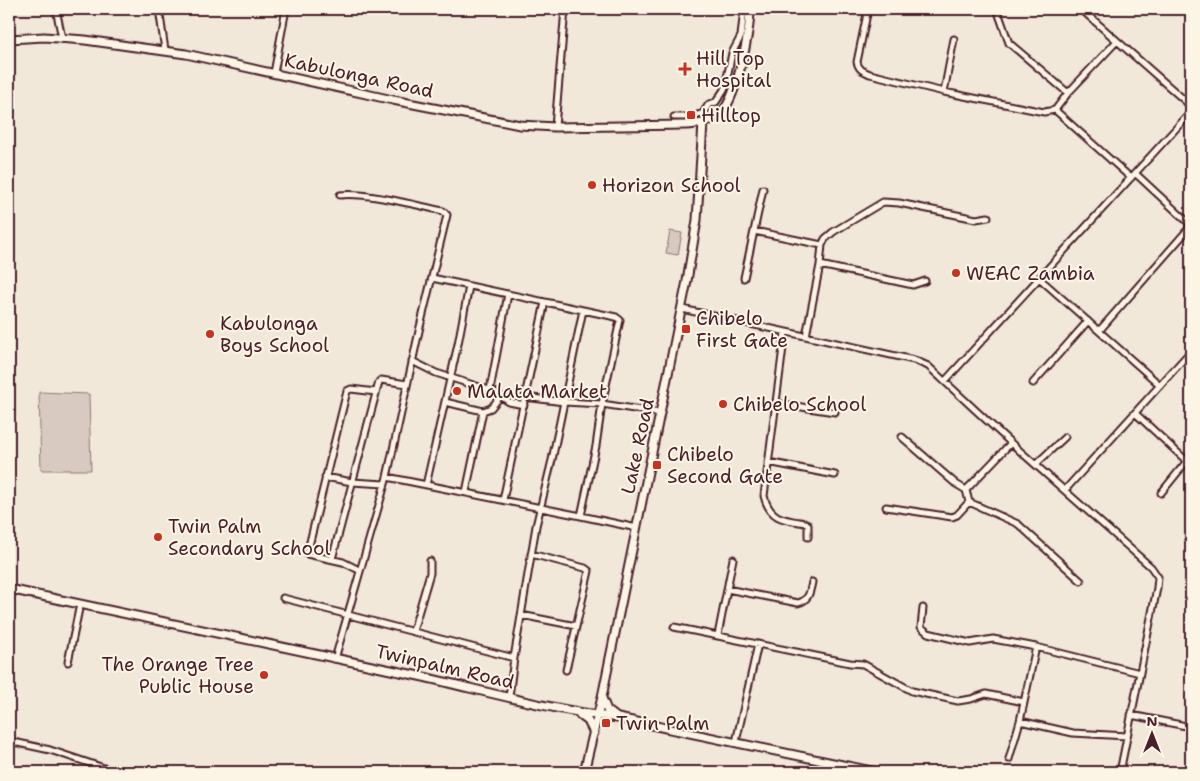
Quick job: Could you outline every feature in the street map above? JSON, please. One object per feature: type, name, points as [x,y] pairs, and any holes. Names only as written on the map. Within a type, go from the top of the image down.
[{"type":"main road","points":[[703,123],[722,112],[732,96],[748,32],[750,9]]},
{"type":"main road","name":"Kabulonga Road","points":[[9,39],[62,38],[165,50],[215,59],[492,120],[528,126],[685,125],[703,123]]},
{"type":"main road","name":"Lake Road","points":[[584,772],[602,697],[682,309],[695,236],[703,123]]},
{"type":"main road","name":"Twinpalm Road","points":[[9,589],[577,713],[618,718],[876,772]]},
{"type":"main road","points":[[602,697],[607,710],[618,718]]},
{"type":"main road","points":[[577,713],[588,721],[594,734]]},
{"type":"street","points":[[56,9],[62,38]]},
{"type":"street","points":[[159,9],[165,50]]},
{"type":"street","points":[[274,73],[286,9]]},
{"type":"street","points":[[555,127],[565,9]]},
{"type":"street","points":[[674,117],[692,117],[703,113],[709,104],[716,102],[725,88],[732,53],[740,36],[744,9]]},
{"type":"street","points":[[868,9],[857,62],[861,71],[944,92],[1044,112],[1055,110],[1068,93],[1117,41]]},
{"type":"street","points":[[997,9],[1009,43],[1068,93]]},
{"type":"street","points":[[1081,9],[1191,106]]},
{"type":"street","points":[[944,92],[954,39]]},
{"type":"street","points":[[1055,110],[1131,178]]},
{"type":"street","points":[[945,381],[1191,112]]},
{"type":"street","points":[[1099,331],[1191,226],[1136,174]]},
{"type":"street","points":[[744,278],[763,189]]},
{"type":"street","points":[[335,659],[387,477],[446,218],[446,212],[368,197],[340,195]]},
{"type":"street","points":[[806,336],[822,245],[825,238],[833,232],[883,202],[899,202],[976,219],[988,217]]},
{"type":"street","points":[[754,231],[822,245]]},
{"type":"street","points":[[820,265],[913,285],[925,280]]},
{"type":"street","points":[[432,278],[583,310],[616,318],[620,322],[581,516]]},
{"type":"street","points":[[1040,278],[1160,386]]},
{"type":"street","points":[[426,485],[468,286]]},
{"type":"street","points":[[490,390],[508,294]]},
{"type":"street","points":[[503,500],[545,302]]},
{"type":"street","points":[[682,309],[914,360],[928,366],[1011,443],[1151,566],[1158,577],[1120,772]]},
{"type":"street","points":[[509,697],[531,554],[583,310]]},
{"type":"street","points":[[1033,383],[1088,321]]},
{"type":"street","points":[[785,332],[764,496],[766,505],[775,516],[784,520],[806,523],[808,525],[808,537]]},
{"type":"street","points":[[1065,490],[1191,351]]},
{"type":"street","points":[[412,361],[450,378],[490,390],[509,402],[524,406]]},
{"type":"street","points":[[332,559],[380,381],[407,384]]},
{"type":"street","points":[[359,570],[332,559],[307,554],[348,391],[350,389],[376,392]]},
{"type":"street","points":[[445,402],[483,411],[491,408],[500,397]]},
{"type":"street","points":[[525,397],[602,404],[660,413]]},
{"type":"street","points":[[775,403],[835,412]]},
{"type":"street","points":[[466,492],[483,411]]},
{"type":"street","points":[[1135,413],[1189,463],[1161,493]]},
{"type":"street","points":[[902,437],[956,484],[966,490],[970,502],[1018,524],[1081,581]]},
{"type":"street","points":[[1036,464],[1065,437]]},
{"type":"street","points":[[966,490],[1011,443]]},
{"type":"street","points":[[768,462],[835,475]]},
{"type":"street","points":[[325,477],[352,482],[385,484]]},
{"type":"street","points":[[387,477],[636,528]]},
{"type":"street","points":[[886,507],[952,517],[957,515],[970,502]]},
{"type":"street","points":[[531,554],[588,569],[566,670]]},
{"type":"street","points":[[718,635],[733,559]]},
{"type":"street","points":[[413,631],[430,572],[430,561]]},
{"type":"street","points":[[727,589],[798,603],[804,602],[808,597],[812,582]]},
{"type":"street","points":[[282,598],[514,658]]},
{"type":"street","points":[[68,662],[80,604]]},
{"type":"street","points":[[923,608],[921,627],[928,633],[970,643],[993,639],[1036,647],[1140,673]]},
{"type":"street","points":[[521,615],[576,626]]},
{"type":"street","points":[[674,627],[850,663],[863,664],[912,691],[958,701],[986,694],[1024,702]]},
{"type":"street","points":[[736,742],[758,644]]},
{"type":"street","points":[[1009,759],[1020,721],[1036,647]]},
{"type":"street","points":[[1131,715],[1191,727]]},
{"type":"street","points":[[1020,721],[1073,732],[1127,736]]},
{"type":"street","points":[[9,741],[50,750],[116,772]]},
{"type":"shaded area","points":[[670,231],[682,233],[678,255],[666,253]]},
{"type":"shaded area","points":[[39,392],[89,394],[91,470],[41,470]]},
{"type":"place","name":"Hill Top Hospital","points":[[685,69]]},
{"type":"place","name":"Hilltop","points":[[691,115]]},
{"type":"place","name":"Horizon School","points":[[592,185]]},
{"type":"place","name":"WEAC Zambia","points":[[956,273]]},
{"type":"place","name":"Chibelo First Gate","points":[[686,329]]},
{"type":"place","name":"Kabulonga Boys School","points":[[210,334]]},
{"type":"place","name":"Malata Market","points":[[457,391]]},
{"type":"place","name":"Chibelo School","points":[[723,404]]},
{"type":"place","name":"Chibelo Second Gate","points":[[657,465]]},
{"type":"place","name":"Twin Palm Secondary School","points":[[158,537]]},
{"type":"place","name":"The Orange Tree Public House","points":[[264,675]]},
{"type":"place","name":"Twin Palm","points":[[606,723]]}]
